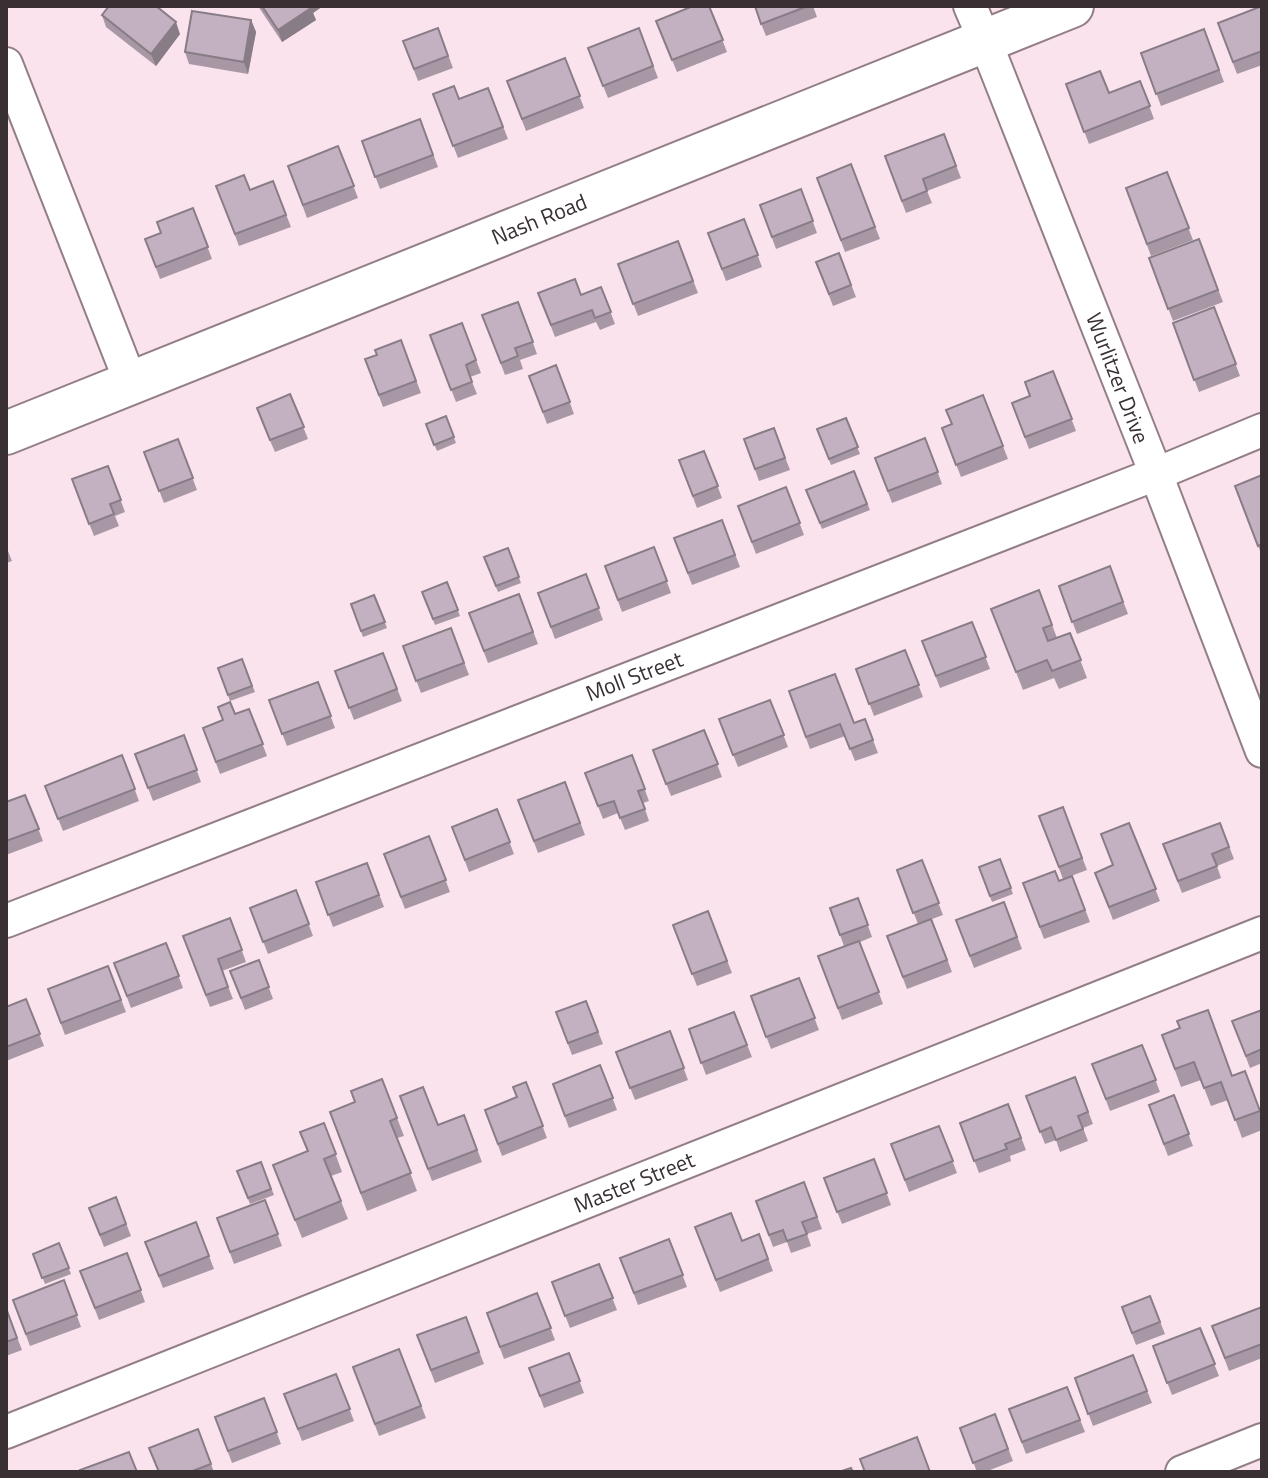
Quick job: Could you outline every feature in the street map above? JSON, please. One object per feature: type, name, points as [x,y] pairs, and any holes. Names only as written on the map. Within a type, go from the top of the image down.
[{"type":"main road","name":"Nash Road","points":[[6,433],[131,383],[978,23],[1072,6]]},
{"type":"street","name":"Wurlitzer Drive","points":[[978,23],[1262,751]]},
{"type":"street","points":[[6,64],[14,109],[131,383]]},
{"type":"street","name":"Moll Street","points":[[6,921],[1262,430]]},
{"type":"street","name":"Master Street","points":[[6,1432],[1262,933]]},
{"type":"street","points":[[1182,1472],[1262,1440]]},
{"type":"building","points":[[109,6],[156,6],[176,22],[151,54],[102,15]]},
{"type":"building","points":[[262,6],[310,6],[311,8],[278,30]]},
{"type":"building","points":[[693,6],[709,6],[723,40],[672,60],[656,21]]},
{"type":"building","points":[[755,6],[808,6],[761,24]]},
{"type":"building","points":[[1262,6],[1262,51],[1233,62],[1218,23]]},
{"type":"building","points":[[192,11],[251,20],[244,62],[185,52]]},
{"type":"building","points":[[438,28],[448,56],[414,69],[403,41]]},
{"type":"building","points":[[639,28],[653,66],[603,86],[588,48]]},
{"type":"building","points":[[1204,29],[1219,70],[1156,94],[1141,53]]},
{"type":"building","points":[[565,58],[580,96],[522,119],[507,81]]},
{"type":"building","points":[[1100,71],[1109,93],[1140,81],[1150,106],[1084,132],[1066,84]]},
{"type":"building","points":[[454,86],[459,99],[488,88],[503,127],[453,146],[433,94]]},
{"type":"building","points":[[420,119],[433,155],[375,177],[362,141]]},
{"type":"building","points":[[944,134],[956,166],[923,179],[927,191],[902,201],[885,156]]},
{"type":"building","points":[[338,146],[354,186],[303,205],[288,166]]},
{"type":"building","points":[[851,164],[875,227],[841,240],[817,178]]},
{"type":"building","points":[[1167,172],[1189,228],[1147,244],[1126,188]]},
{"type":"building","points":[[244,175],[250,190],[273,181],[286,215],[235,234],[216,186]]},
{"type":"building","points":[[801,189],[813,221],[772,237],[760,205]]},
{"type":"building","points":[[193,208],[208,247],[156,267],[145,239],[161,233],[157,222]]},
{"type":"building","points":[[744,219],[758,255],[722,269],[708,233]]},
{"type":"building","points":[[1199,239],[1218,290],[1168,309],[1149,258]]},
{"type":"building","points":[[678,241],[693,281],[633,304],[618,264]]},
{"type":"building","points":[[839,253],[851,285],[829,294],[816,262]]},
{"type":"building","points":[[575,279],[581,295],[601,287],[611,312],[595,318],[592,310],[551,325],[538,293]]},
{"type":"building","points":[[518,302],[533,342],[515,348],[518,356],[501,363],[482,315]]},
{"type":"building","points":[[1214,307],[1236,364],[1194,380],[1173,323]]},
{"type":"building","points":[[462,323],[476,360],[466,365],[472,382],[451,390],[430,335]]},
{"type":"building","points":[[401,340],[416,381],[379,395],[365,359],[377,355],[375,350]]},
{"type":"building","points":[[556,365],[570,402],[543,412],[529,376]]},
{"type":"building","points":[[1053,371],[1072,419],[1025,437],[1012,403],[1030,396],[1025,382]]},
{"type":"building","points":[[290,394],[304,427],[270,440],[257,408]]},
{"type":"building","points":[[983,395],[1003,446],[956,465],[942,428],[952,424],[946,410]]},
{"type":"building","points":[[446,416],[454,437],[434,445],[426,424]]},
{"type":"building","points":[[846,418],[858,447],[829,459],[817,429]]},
{"type":"building","points":[[774,428],[785,458],[755,469],[744,439]]},
{"type":"building","points":[[925,438],[938,472],[888,491],[875,458]]},
{"type":"building","points":[[178,439],[193,478],[159,491],[144,452]]},
{"type":"building","points":[[704,451],[718,486],[693,496],[679,460]]},
{"type":"building","points":[[108,466],[121,500],[110,504],[114,514],[89,524],[72,479]]},
{"type":"building","points":[[854,471],[867,504],[820,523],[806,490]]},
{"type":"building","points":[[1262,475],[1262,544],[1258,546],[1235,486]]},
{"type":"building","points":[[786,487],[800,523],[752,542],[738,506]]},
{"type":"building","points":[[722,520],[735,555],[688,573],[674,538]]},
{"type":"building","points":[[654,547],[667,581],[618,600],[605,566]]},
{"type":"building","points":[[508,548],[519,577],[496,586],[484,557]]},
{"type":"building","points":[[1110,566],[1123,602],[1072,622],[1059,586]]},
{"type":"building","points":[[586,574],[599,608],[551,627],[538,593]]},
{"type":"building","points":[[447,582],[458,610],[433,619],[422,592]]},
{"type":"building","points":[[1039,590],[1052,625],[1043,628],[1048,641],[1070,633],[1081,660],[1052,671],[1047,660],[1016,672],[991,609]]},
{"type":"building","points":[[519,594],[533,632],[484,651],[469,613]]},
{"type":"building","points":[[374,595],[385,622],[361,631],[351,604]]},
{"type":"building","points":[[972,622],[986,657],[936,676],[922,641]]},
{"type":"building","points":[[451,628],[464,663],[416,681],[403,646]]},
{"type":"building","points":[[905,650],[919,685],[869,704],[856,669]]},
{"type":"building","points":[[383,653],[397,689],[349,708],[335,671]]},
{"type":"building","points":[[242,659],[252,686],[228,695],[218,668]]},
{"type":"building","points":[[835,674],[854,723],[865,719],[873,740],[850,749],[840,724],[806,737],[789,691]]},
{"type":"building","points":[[318,682],[331,716],[282,734],[269,700]]},
{"type":"building","points":[[770,700],[784,735],[733,755],[719,719]]},
{"type":"building","points":[[230,702],[235,714],[249,709],[263,744],[216,762],[203,728],[223,720],[218,707]]},
{"type":"building","points":[[704,730],[718,764],[666,784],[653,750]]},
{"type":"building","points":[[184,735],[197,770],[148,788],[135,754]]},
{"type":"building","points":[[122,755],[135,789],[58,819],[45,786]]},
{"type":"building","points":[[632,755],[645,789],[638,791],[645,809],[620,818],[614,801],[598,806],[585,773]]},
{"type":"building","points":[[565,782],[580,823],[534,841],[518,800]]},
{"type":"building","points":[[25,795],[39,829],[6,841],[6,802]]},
{"type":"building","points":[[1063,807],[1082,858],[1059,867],[1039,816]]},
{"type":"building","points":[[497,809],[510,842],[465,860],[452,827]]},
{"type":"building","points":[[1129,823],[1156,889],[1109,907],[1095,873],[1113,865],[1101,834]]},
{"type":"building","points":[[1220,823],[1229,847],[1212,854],[1217,866],[1178,881],[1163,844]]},
{"type":"building","points":[[429,836],[446,880],[401,897],[384,854]]},
{"type":"building","points":[[1000,859],[1011,888],[990,896],[979,867]]},
{"type":"building","points":[[922,860],[939,903],[913,913],[897,870]]},
{"type":"building","points":[[367,863],[379,895],[328,915],[316,882]]},
{"type":"building","points":[[1055,871],[1059,881],[1072,876],[1085,910],[1040,927],[1023,883]]},
{"type":"building","points":[[296,890],[309,924],[263,942],[250,908]]},
{"type":"building","points":[[858,898],[868,925],[840,935],[830,908]]},
{"type":"building","points":[[1004,902],[1017,937],[970,956],[956,920]]},
{"type":"building","points":[[708,911],[727,961],[692,974],[673,925]]},
{"type":"building","points":[[230,918],[242,950],[218,959],[228,987],[206,995],[183,936]]},
{"type":"building","points":[[931,919],[947,960],[903,977],[887,936]]},
{"type":"building","points":[[859,941],[879,992],[838,1008],[818,956]]},
{"type":"building","points":[[166,943],[179,976],[127,996],[114,963]]},
{"type":"building","points":[[259,960],[269,987],[241,998],[230,971]]},
{"type":"building","points":[[108,966],[121,1000],[61,1023],[48,989]]},
{"type":"building","points":[[799,978],[815,1018],[766,1037],[751,996]]},
{"type":"building","points":[[26,999],[40,1034],[6,1047],[6,1007]]},
{"type":"building","points":[[586,1001],[598,1032],[568,1043],[556,1012]]},
{"type":"building","points":[[1208,1010],[1232,1076],[1245,1071],[1260,1111],[1235,1120],[1221,1082],[1204,1088],[1194,1062],[1175,1069],[1162,1035],[1180,1028],[1177,1021]]},
{"type":"building","points":[[1262,1010],[1262,1049],[1246,1056],[1232,1021]]},
{"type":"building","points":[[734,1012],[747,1045],[701,1063],[689,1029]]},
{"type":"building","points":[[670,1031],[684,1068],[630,1088],[616,1052]]},
{"type":"building","points":[[1142,1045],[1156,1080],[1106,1099],[1092,1064]]},
{"type":"building","points":[[600,1065],[613,1098],[565,1116],[553,1084]]},
{"type":"building","points":[[1075,1077],[1088,1112],[1078,1116],[1083,1129],[1056,1140],[1051,1127],[1040,1132],[1026,1096]]},
{"type":"building","points":[[382,1079],[397,1118],[390,1121],[411,1173],[361,1193],[330,1112],[355,1102],[351,1091]]},
{"type":"building","points":[[526,1082],[543,1126],[498,1144],[485,1110],[517,1097],[513,1087]]},
{"type":"building","points":[[423,1087],[438,1125],[464,1115],[477,1150],[428,1169],[400,1096]]},
{"type":"building","points":[[1174,1095],[1189,1134],[1164,1144],[1149,1105]]},
{"type":"building","points":[[1008,1104],[1021,1138],[1005,1144],[1007,1149],[974,1161],[960,1123]]},
{"type":"building","points":[[324,1123],[336,1154],[324,1159],[341,1201],[295,1220],[273,1165],[308,1151],[300,1132]]},
{"type":"building","points":[[939,1126],[953,1161],[905,1180],[891,1144]]},
{"type":"building","points":[[874,1159],[887,1193],[837,1212],[824,1178]]},
{"type":"building","points":[[261,1162],[271,1189],[248,1198],[237,1171]]},
{"type":"building","points":[[804,1182],[817,1217],[802,1222],[807,1234],[787,1241],[783,1230],[769,1235],[756,1201]]},
{"type":"building","points":[[116,1197],[126,1224],[100,1235],[89,1208]]},
{"type":"building","points":[[265,1200],[278,1234],[230,1252],[217,1218]]},
{"type":"building","points":[[731,1213],[742,1241],[759,1234],[768,1259],[716,1280],[695,1227]]},
{"type":"building","points":[[196,1222],[209,1256],[159,1276],[145,1242]]},
{"type":"building","points":[[669,1239],[683,1275],[634,1293],[620,1258]]},
{"type":"building","points":[[59,1243],[69,1268],[42,1278],[33,1254]]},
{"type":"building","points":[[127,1253],[141,1290],[95,1308],[80,1271]]},
{"type":"building","points":[[599,1264],[613,1298],[565,1316],[552,1282]]},
{"type":"building","points":[[64,1280],[77,1315],[26,1334],[13,1300]]},
{"type":"building","points":[[537,1293],[551,1328],[500,1347],[487,1313]]},
{"type":"building","points":[[1150,1296],[1160,1322],[1132,1333],[1122,1307]]},
{"type":"building","points":[[1262,1307],[1262,1344],[1225,1358],[1212,1326]]},
{"type":"building","points":[[6,1308],[17,1338],[6,1342]]},
{"type":"building","points":[[466,1317],[479,1352],[431,1370],[417,1335]]},
{"type":"building","points":[[1200,1328],[1215,1364],[1167,1383],[1153,1346]]},
{"type":"building","points":[[399,1349],[421,1406],[375,1424],[353,1367]]},
{"type":"building","points":[[569,1353],[580,1381],[540,1396],[529,1368]]},
{"type":"building","points":[[1133,1355],[1147,1391],[1088,1414],[1075,1378]]},
{"type":"building","points":[[336,1374],[350,1409],[298,1429],[284,1394]]},
{"type":"building","points":[[1067,1387],[1080,1420],[1022,1442],[1009,1409]]},
{"type":"building","points":[[264,1398],[277,1432],[228,1451],[215,1417]]},
{"type":"building","points":[[995,1414],[1008,1449],[973,1463],[960,1428]]},
{"type":"building","points":[[198,1429],[211,1464],[190,1472],[159,1472],[149,1448]]},
{"type":"building","points":[[917,1437],[930,1472],[865,1472],[860,1459]]},
{"type":"building","points":[[129,1452],[137,1472],[80,1470]]}]
